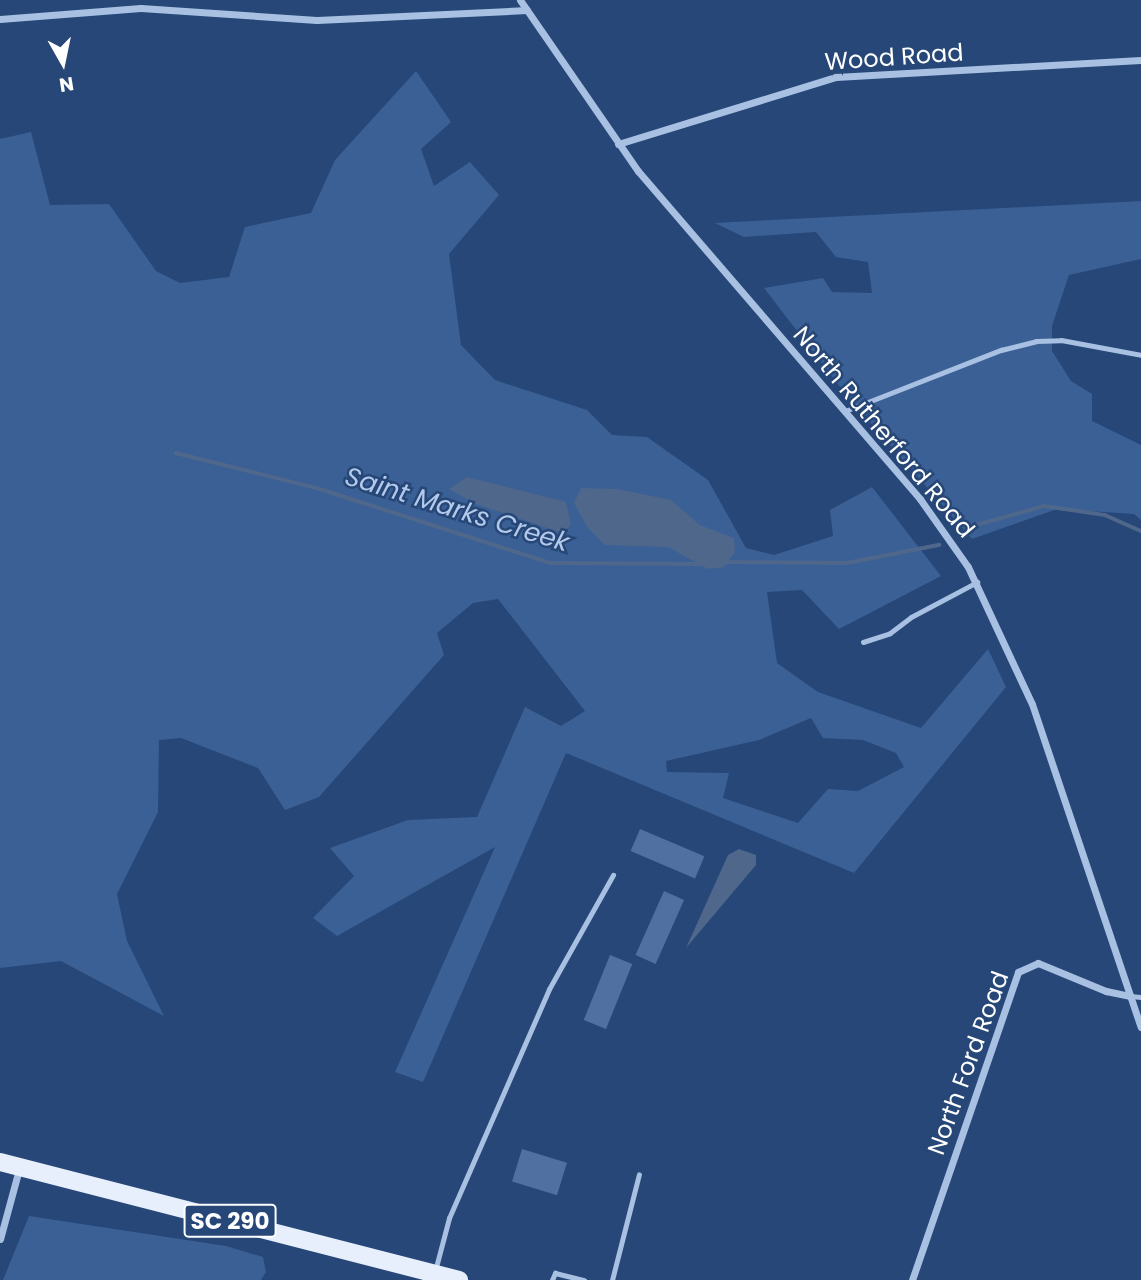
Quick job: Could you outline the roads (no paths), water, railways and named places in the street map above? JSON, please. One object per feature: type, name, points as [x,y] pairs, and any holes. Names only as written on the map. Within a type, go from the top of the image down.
[{"type":"main road","name":"SC 290","points":[[0,1162],[459,1280]]},
{"type":"street","name":"North Rutherford Road","points":[[520,0],[618,144],[920,499],[977,582],[1032,704],[1141,1027]]},
{"type":"street","points":[[0,19],[141,8],[317,20],[527,10]]},
{"type":"street","name":"Wood Road","points":[[618,144],[836,77],[1141,60]]},
{"type":"street","name":"North Ford Road","points":[[912,1280],[1018,972],[1038,962],[1106,991],[1130,996]]},
{"type":"street","points":[[0,1239],[19,1167]]},
{"type":"lane","points":[[845,411],[1001,350],[1036,341],[1061,340],[1141,355]]},
{"type":"lane","points":[[863,642],[890,634],[911,617],[977,582]]},
{"type":"lane","points":[[434,1274],[449,1218],[549,989],[613,875]]},
{"type":"lane","points":[[1130,996],[1141,997]]},
{"type":"lane","points":[[612,1280],[639,1174]]},
{"type":"lane","points":[[552,1280],[555,1273],[584,1280]]},
{"type":"waterway","name":"Saint Marks Creek","points":[[176,453],[320,489],[551,563],[700,564]]},
{"type":"waterway","name":"Saint Marks Creek","points":[[969,527],[1044,506],[1105,515],[1141,531]]},
{"type":"waterway","name":"Saint Marks Creek","points":[[726,562],[847,563],[939,545]]}]
